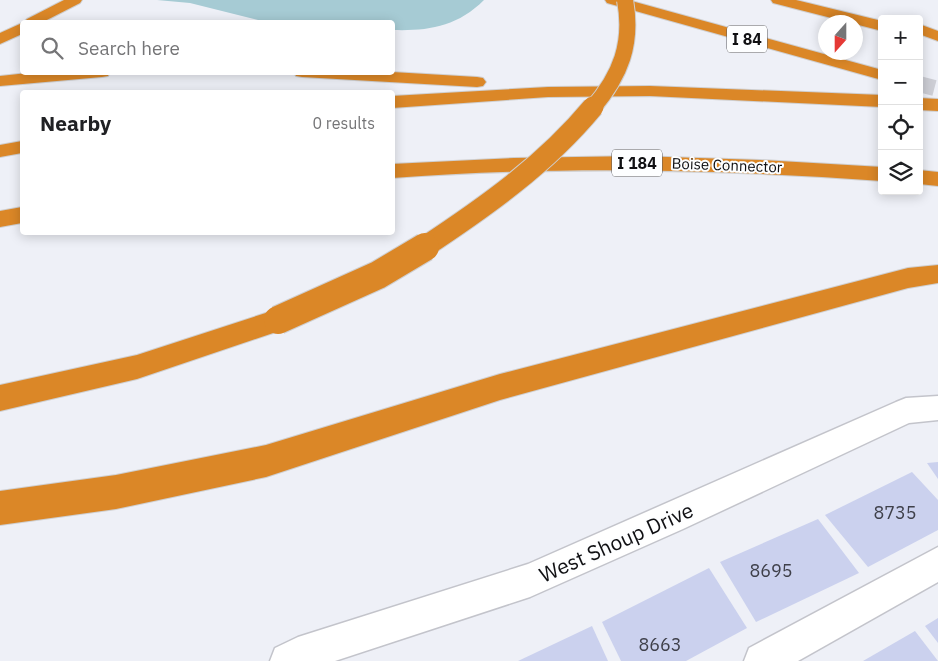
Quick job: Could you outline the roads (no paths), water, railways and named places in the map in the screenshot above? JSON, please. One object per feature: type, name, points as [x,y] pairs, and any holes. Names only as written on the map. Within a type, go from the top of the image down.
[{"type":"highway","points":[[36,20],[75,0]]},
{"type":"highway","name":"I 84","points":[[612,0],[723,32],[878,73]]},
{"type":"highway","points":[[0,398],[137,367],[278,320],[392,267],[484,208],[533,171],[584,119],[612,81],[627,47],[628,14],[625,0]]},
{"type":"highway","points":[[778,0],[878,25]]},
{"type":"highway","points":[[836,0],[879,15]]},
{"type":"highway","points":[[0,39],[20,29]]},
{"type":"highway","points":[[923,30],[938,36]]},
{"type":"highway","points":[[923,36],[938,40]]},
{"type":"highway","points":[[0,81],[68,75]]},
{"type":"highway","points":[[357,75],[873,101]]},
{"type":"highway","points":[[395,102],[548,92],[650,91]]},
{"type":"highway","points":[[923,104],[938,105]]},
{"type":"highway","points":[[0,151],[20,147]]},
{"type":"highway","name":"Boise Connector","points":[[395,171],[550,162],[700,164],[808,168],[878,174]]},
{"type":"highway","points":[[923,177],[938,179]]},
{"type":"highway","points":[[0,219],[20,215]]},
{"type":"highway","points":[[0,508],[116,492],[266,461],[500,386],[908,278],[938,274]]},
{"type":"street","name":"West Shoup Drive","points":[[288,661],[298,655],[530,580],[672,518],[906,411],[938,408]]},
{"type":"street","points":[[762,661],[938,564]]},
{"type":"water","points":[[157,0],[484,0],[474,9],[453,22],[418,30],[395,30],[395,20],[258,20],[190,3]]},
{"type":"tunnel","points":[[923,85],[938,89]]}]
